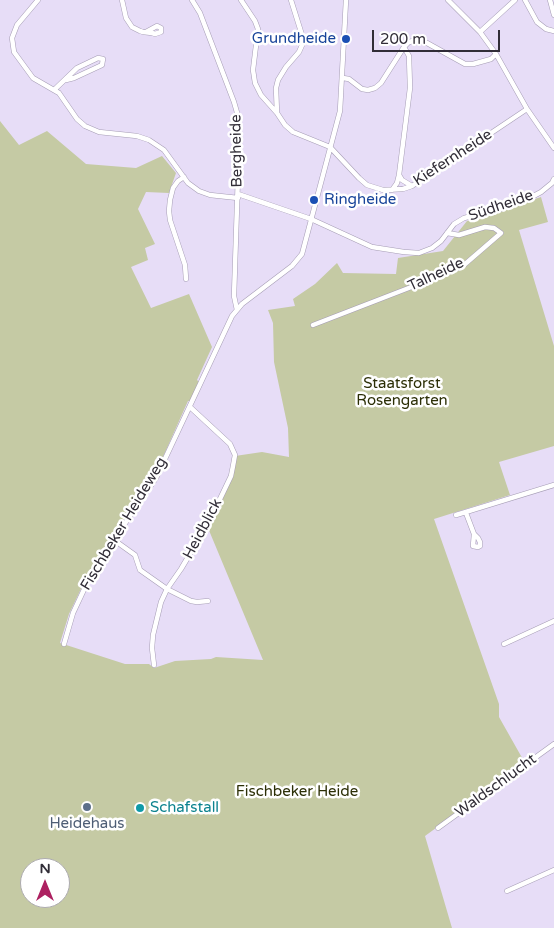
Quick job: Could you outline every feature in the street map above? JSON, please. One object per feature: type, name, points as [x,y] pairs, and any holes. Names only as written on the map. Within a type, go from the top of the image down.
[{"type":"street","points":[[38,0],[14,30],[12,38],[13,49],[33,78],[62,97],[77,119],[85,126],[99,132],[137,136],[149,140],[164,150],[184,177],[205,194],[238,196],[311,219]]},
{"type":"street","points":[[122,0],[126,18],[130,25],[137,30],[146,32]]},
{"type":"street","name":"Bergheide","points":[[192,0],[200,13],[236,108],[239,142],[234,296],[237,310]]},
{"type":"street","points":[[241,0],[254,18],[258,29],[253,70],[255,83],[261,95],[285,125],[294,132],[330,147]]},
{"type":"street","points":[[277,113],[276,88],[278,80],[299,52],[303,43],[291,0]]},
{"type":"street","name":"Fischbeker Heideweg","points":[[64,644],[73,613],[88,581],[156,478],[232,316],[242,304],[292,266],[302,254],[340,111],[346,0]]},
{"type":"street","points":[[448,0],[480,32],[496,54],[527,109],[554,148]]},
{"type":"street","points":[[480,32],[515,0]]},
{"type":"street","points":[[525,0],[537,22],[546,29],[554,31]]},
{"type":"street","points":[[550,0],[554,15]]},
{"type":"street","points":[[343,78],[349,79],[362,89],[375,88],[381,83],[404,46],[409,42],[417,40],[427,42],[465,64],[486,61],[496,54]]},
{"type":"street","points":[[392,190],[397,183],[399,175],[410,88],[409,56],[404,46]]},
{"type":"street","points":[[54,90],[77,68],[98,58],[104,59],[102,65],[66,80]]},
{"type":"street","name":"Kiefernheide","points":[[330,147],[358,178],[368,185],[383,190],[392,190],[412,186],[527,109]]},
{"type":"street","points":[[399,175],[402,180],[412,186]]},
{"type":"street","points":[[184,177],[173,188],[169,211],[170,220],[185,265],[186,279]]},
{"type":"street","name":"Südheide","points":[[311,219],[372,247],[418,253],[432,248],[441,241],[454,224],[464,218],[501,209],[526,200],[541,192],[554,179]]},
{"type":"street","name":"Talheide","points":[[313,325],[445,274],[464,264],[500,234],[494,228],[485,227],[459,235],[447,233]]},
{"type":"street","name":"Heidblick","points":[[154,665],[153,635],[159,608],[167,589],[182,569],[209,522],[231,476],[235,455],[230,444],[190,406]]},
{"type":"street","points":[[456,515],[554,485]]},
{"type":"street","points":[[466,512],[474,534]]},
{"type":"street","points":[[114,540],[135,555],[140,570],[167,589],[191,601],[208,601]]},
{"type":"street","points":[[504,644],[554,621]]},
{"type":"street","name":"Waldschlucht","points":[[438,828],[554,744]]},
{"type":"street","points":[[507,890],[554,870]]},
{"type":"green space","name":"Staatsforst Rosengarten","points":[[0,121],[19,145],[47,131],[86,164],[136,168],[162,156],[176,173],[169,193],[146,192],[138,209],[155,244],[145,248],[148,260],[131,267],[151,308],[189,294],[212,347],[197,380],[199,382],[190,401],[188,401],[154,477],[89,572],[69,614],[60,643],[125,664],[149,664],[154,668],[175,661],[211,659],[216,657],[263,660],[208,528],[231,476],[235,456],[262,452],[289,457],[288,428],[274,362],[273,323],[268,310],[295,306],[293,299],[315,284],[337,263],[343,273],[396,274],[398,258],[443,251],[467,221],[541,197],[548,222],[519,230],[554,346],[554,446],[499,462],[510,495],[434,519],[499,704],[499,717],[525,763],[425,836],[452,928],[0,928]]},
{"type":"place","name":"Grundheide","points":[[346,39]]},
{"type":"place","name":"Ringheide","points":[[314,200]]},
{"type":"place","name":"Heidehaus","points":[[87,807]]},
{"type":"place","name":"Schafstall","points":[[140,808]]},
{"type":"park label","name":"Fischbeker Heide","points":[[297,792]]}]
